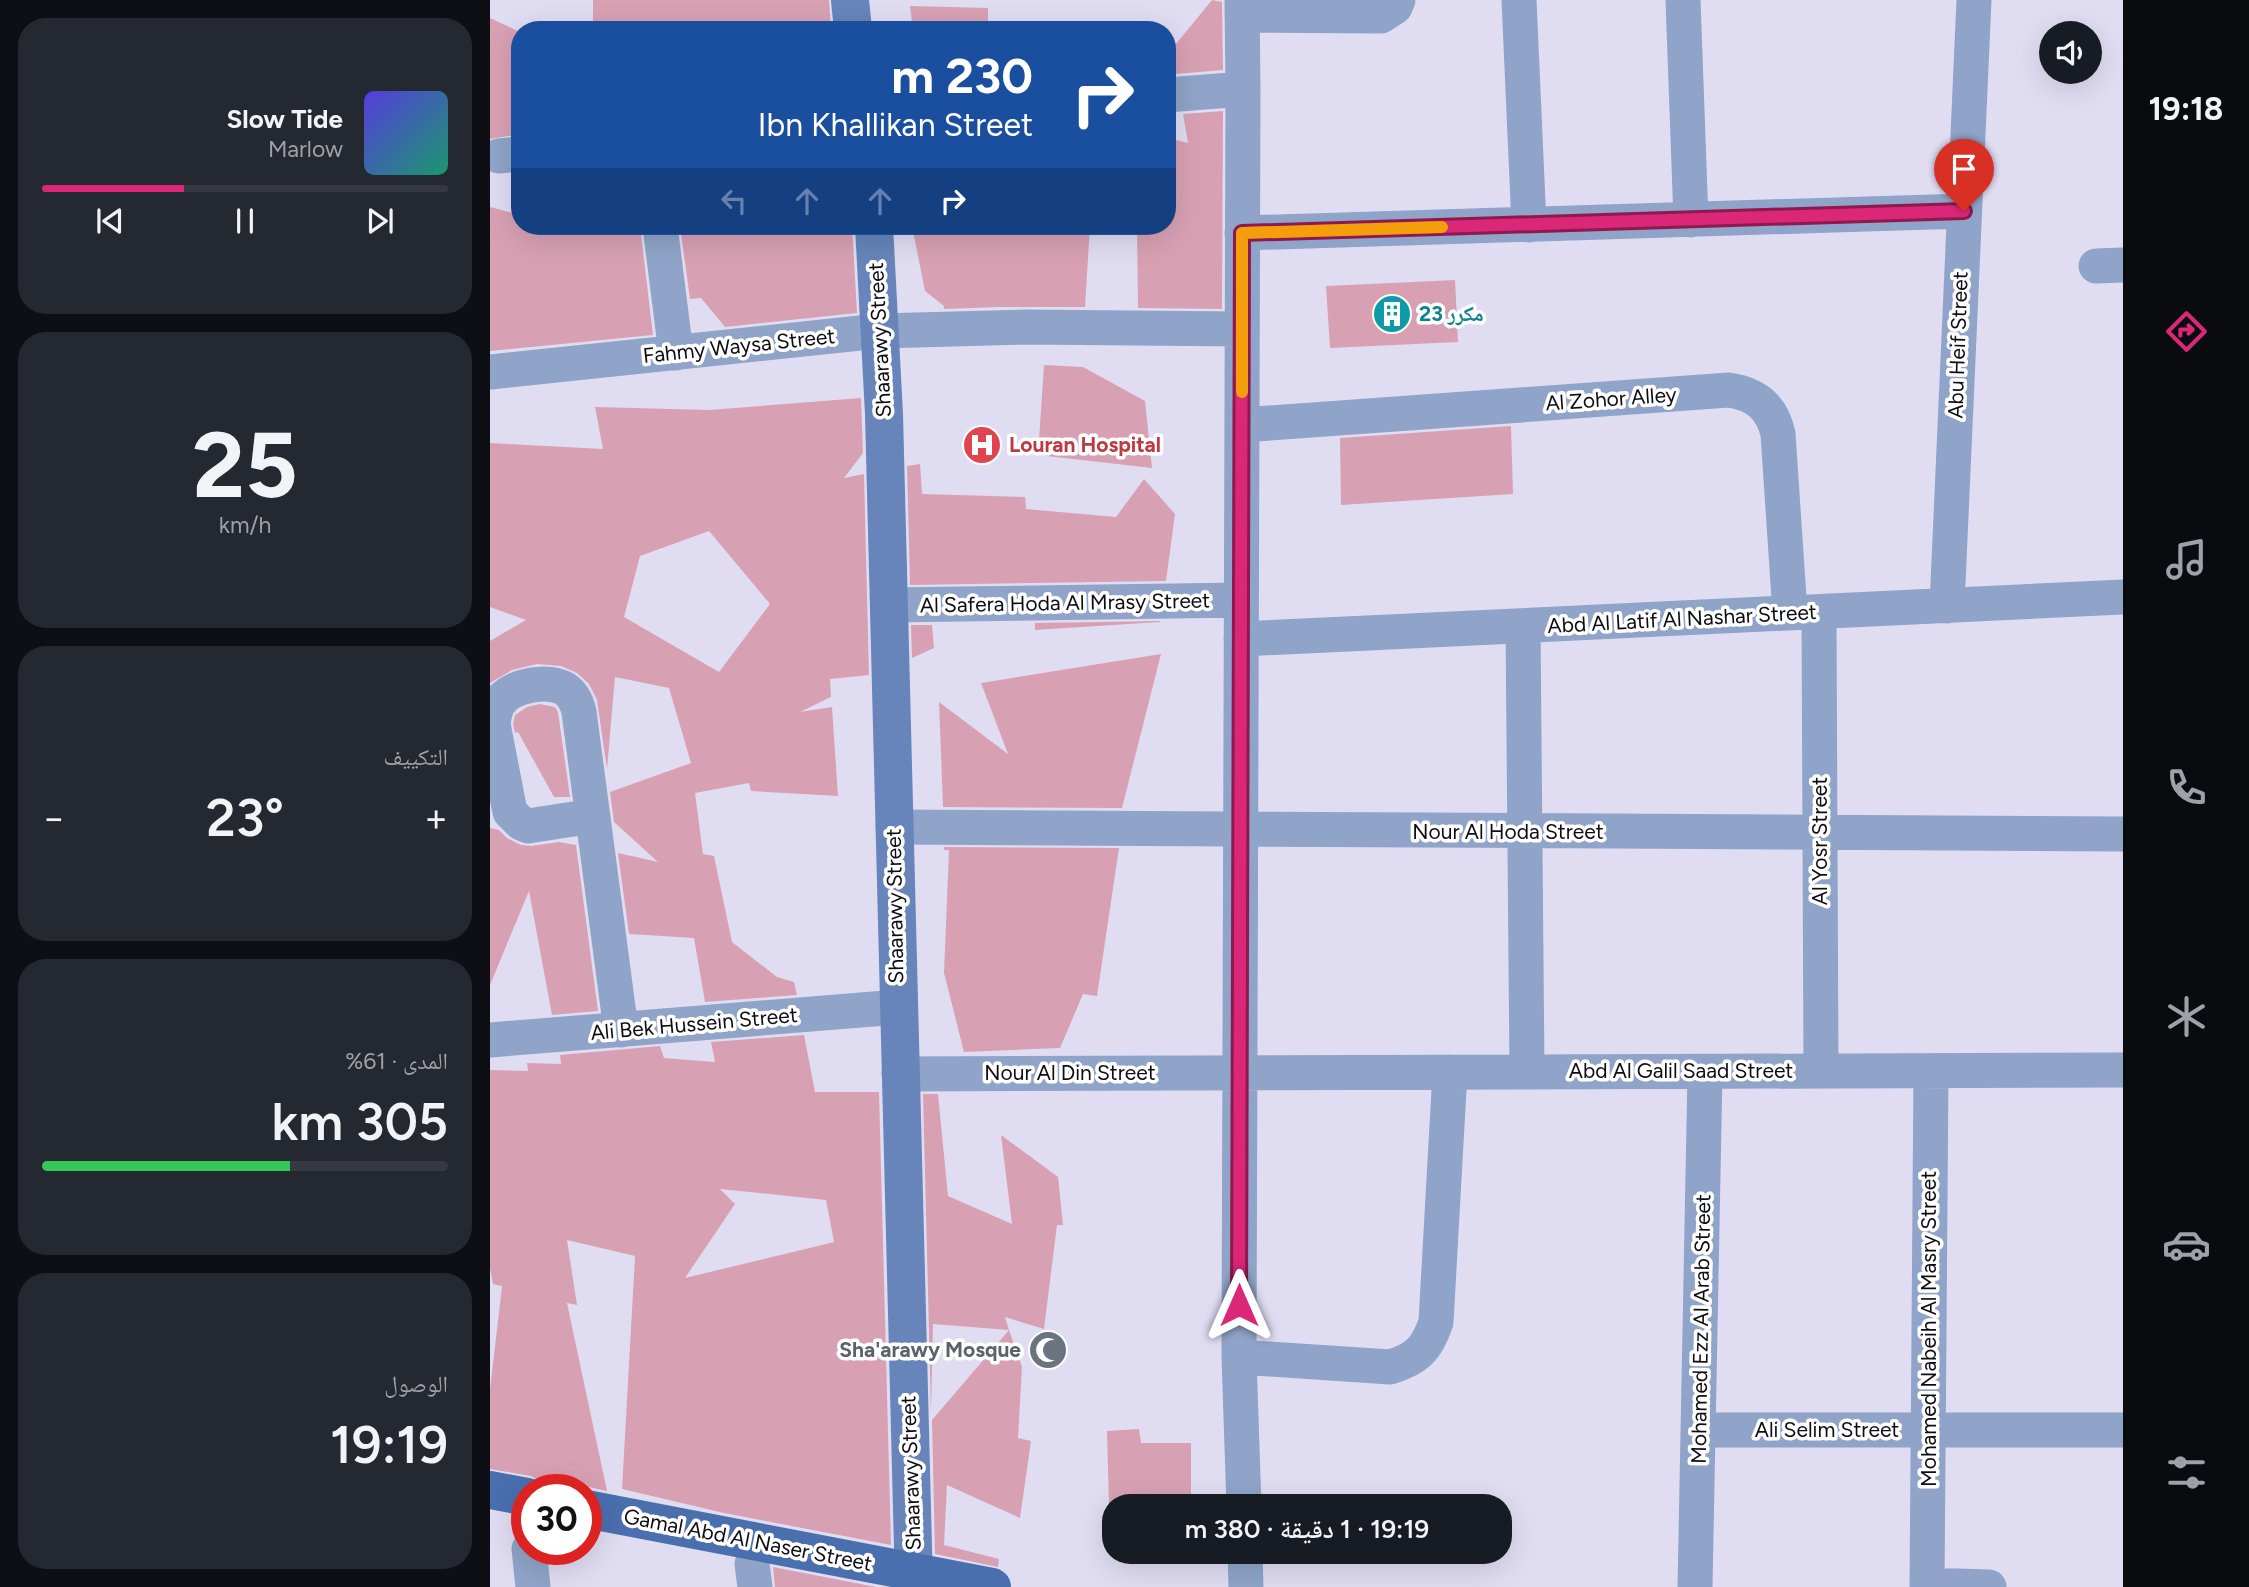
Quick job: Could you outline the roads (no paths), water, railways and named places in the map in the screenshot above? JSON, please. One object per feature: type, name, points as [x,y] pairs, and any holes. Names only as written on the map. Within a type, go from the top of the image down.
[{"type":"main road","points":[[490,1490],[511,1494]]},
{"type":"main road","name":"Gamal Abd Al Naser Street","points":[[602,1512],[913,1580],[992,1587]]},
{"type":"main road","points":[[490,1515],[511,1519]]},
{"type":"main road","name":"Gamal Abd Al Naser Street","points":[[602,1537],[754,1576],[873,1587]]},
{"type":"street","points":[[850,0],[852,21]]},
{"type":"street","points":[[1244,1494],[1239,1357],[1242,7],[1381,16],[1395,6],[1398,0]]},
{"type":"street","points":[[1520,0],[1529,225]]},
{"type":"street","points":[[1683,0],[1691,220]]},
{"type":"street","name":"Abu Heif Street","points":[[1947,606],[1974,0]]},
{"type":"street","points":[[1176,94],[1243,89]]},
{"type":"street","points":[[1242,233],[1964,211]]},
{"type":"street","points":[[661,235],[676,353]]},
{"type":"street","name":"Shaarawy Street","points":[[874,235],[884,414],[913,1580]]},
{"type":"street","name":"Fahmy Waysa Street","points":[[490,372],[879,331],[1026,327],[1241,329]]},
{"type":"street","name":"Al Zohor Alley","points":[[1242,425],[1729,390],[1743,392],[1756,398],[1775,420],[1804,612]]},
{"type":"street","name":"Abd Al Latif Al Nashar Street","points":[[1241,639],[2123,597]]},
{"type":"street","name":"Al Safera Hoda Al Mrasy Street","points":[[888,605],[1241,600]]},
{"type":"street","name":"Al Yosr Street","points":[[1804,612],[1820,833],[1822,1071]]},
{"type":"street","points":[[1523,626],[1527,1072]]},
{"type":"street","points":[[593,816],[621,1030]]},
{"type":"street","name":"Nour Al Hoda Street","points":[[893,827],[2123,834]]},
{"type":"street","name":"Ali Bek Hussein Street","points":[[490,1040],[898,1007]]},
{"type":"street","name":"Abd Al Galil Saad Street","points":[[1240,1073],[2123,1070]]},
{"type":"street","name":"Mohamed Nabeih Al Masry Street","points":[[1927,1586],[1931,1071]]},
{"type":"street","points":[[1239,1357],[1390,1367],[1406,1362],[1420,1352],[1431,1338],[1436,1322],[1451,1072]]},
{"type":"street","name":"Mohamed Ezz Al Arab Street","points":[[1695,1587],[1705,1072]]},
{"type":"street","name":"Nour Al Din Street","points":[[900,1074],[1240,1073]]},
{"type":"street","name":"Ali Selim Street","points":[[1699,1430],[2123,1430]]},
{"type":"street","points":[[1245,1564],[1246,1587]]},
{"type":"street","points":[[531,1565],[533,1587]]},
{"type":"street","points":[[1927,1586],[1989,1587]]},
{"type":"place","name":"23 مكرر","points":[[1392,314]]},
{"type":"place","name":"Louran Hospital","points":[[982,445]]},
{"type":"place","name":"Sha'arawy Mosque","points":[[1048,1350]]}]
